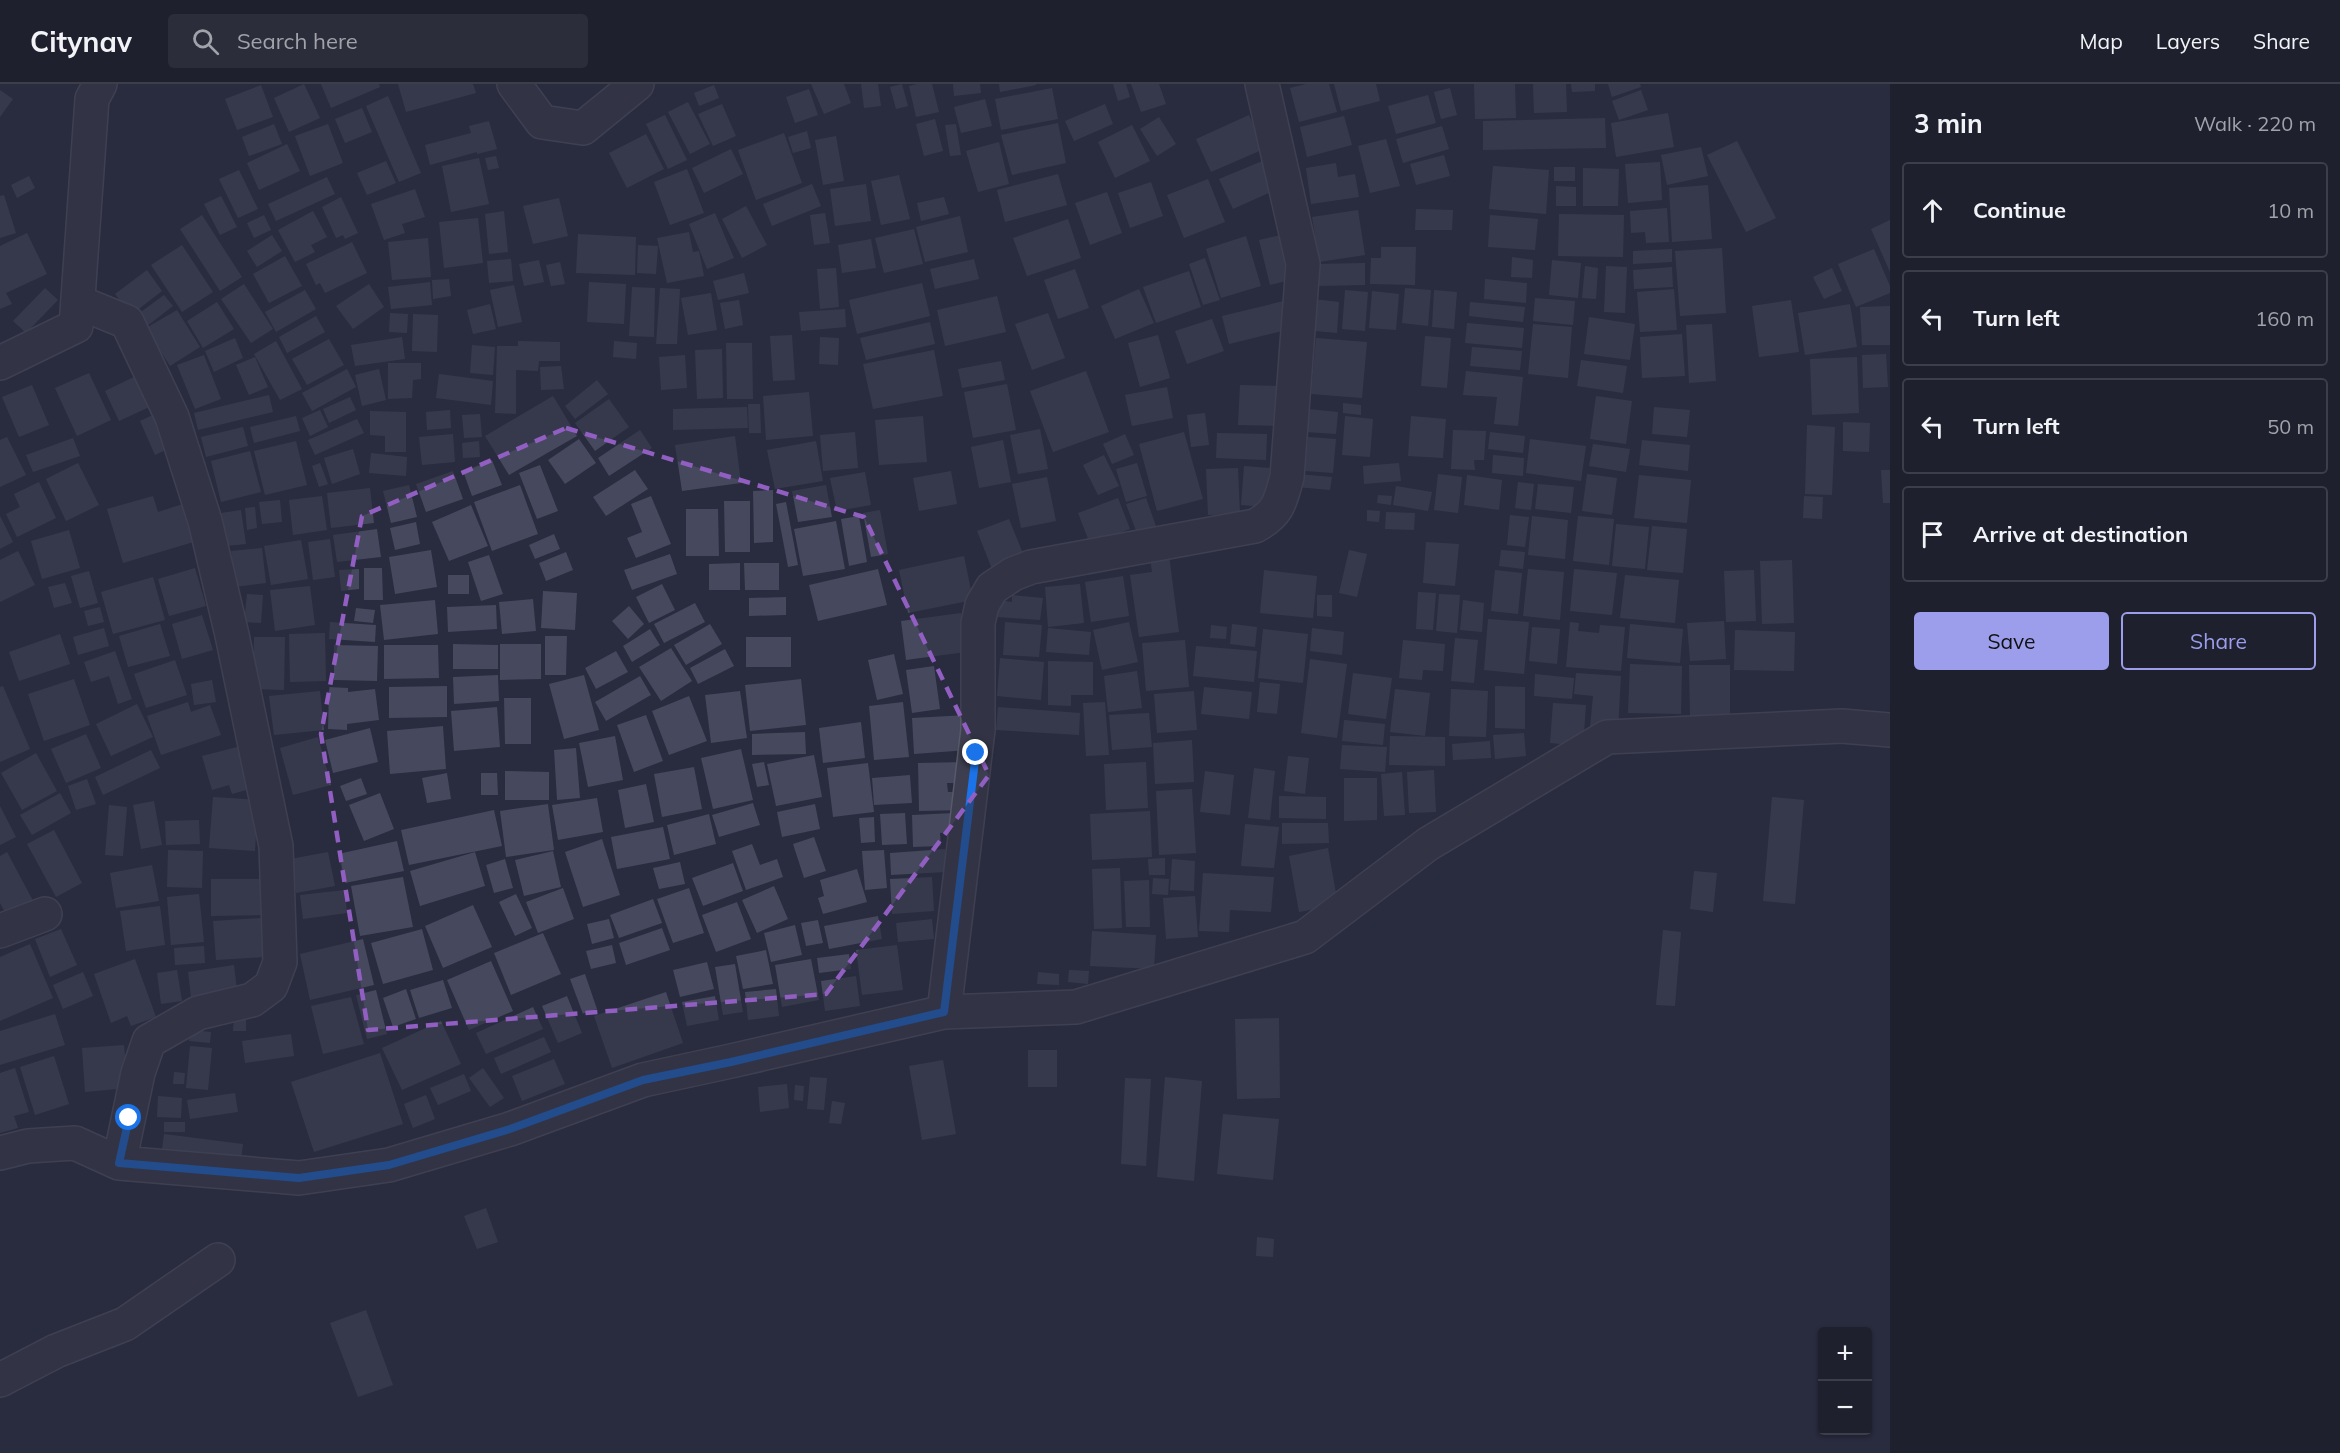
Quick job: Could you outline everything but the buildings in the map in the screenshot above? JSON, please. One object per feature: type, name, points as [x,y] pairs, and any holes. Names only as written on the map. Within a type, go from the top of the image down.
[{"type":"street","points":[[0,363],[76,326],[92,99],[100,84]]},
{"type":"street","points":[[513,84],[542,122],[584,128],[636,84]]},
{"type":"street","points":[[944,1012],[978,730],[978,623],[982,604],[992,588],[1013,574],[1032,567],[1255,526],[1271,518],[1280,504],[1287,477],[1303,264],[1262,84]]},
{"type":"street","points":[[78,302],[127,322],[172,417],[205,521],[232,635],[276,846],[280,962],[271,986],[252,1000],[198,1012],[149,1041],[138,1073],[119,1163]]},
{"type":"street","points":[[0,1153],[28,1146],[75,1143],[119,1163],[299,1178],[389,1165],[510,1129],[643,1080],[731,1062],[944,1012],[1076,1007],[1305,937],[1428,844],[1607,737],[1842,726],[1890,730]]},
{"type":"street","points":[[0,931],[45,914]]},
{"type":"street","points":[[0,1380],[56,1351],[124,1324],[218,1260]]},
{"type":"highlighted area","points":[[566,428],[864,517],[989,775],[826,994],[368,1030],[321,734],[362,516]]},
{"type":"route","points":[[129,1118],[119,1163],[299,1178],[389,1165],[510,1129],[643,1080],[731,1062],[944,1012],[976,753]]}]
